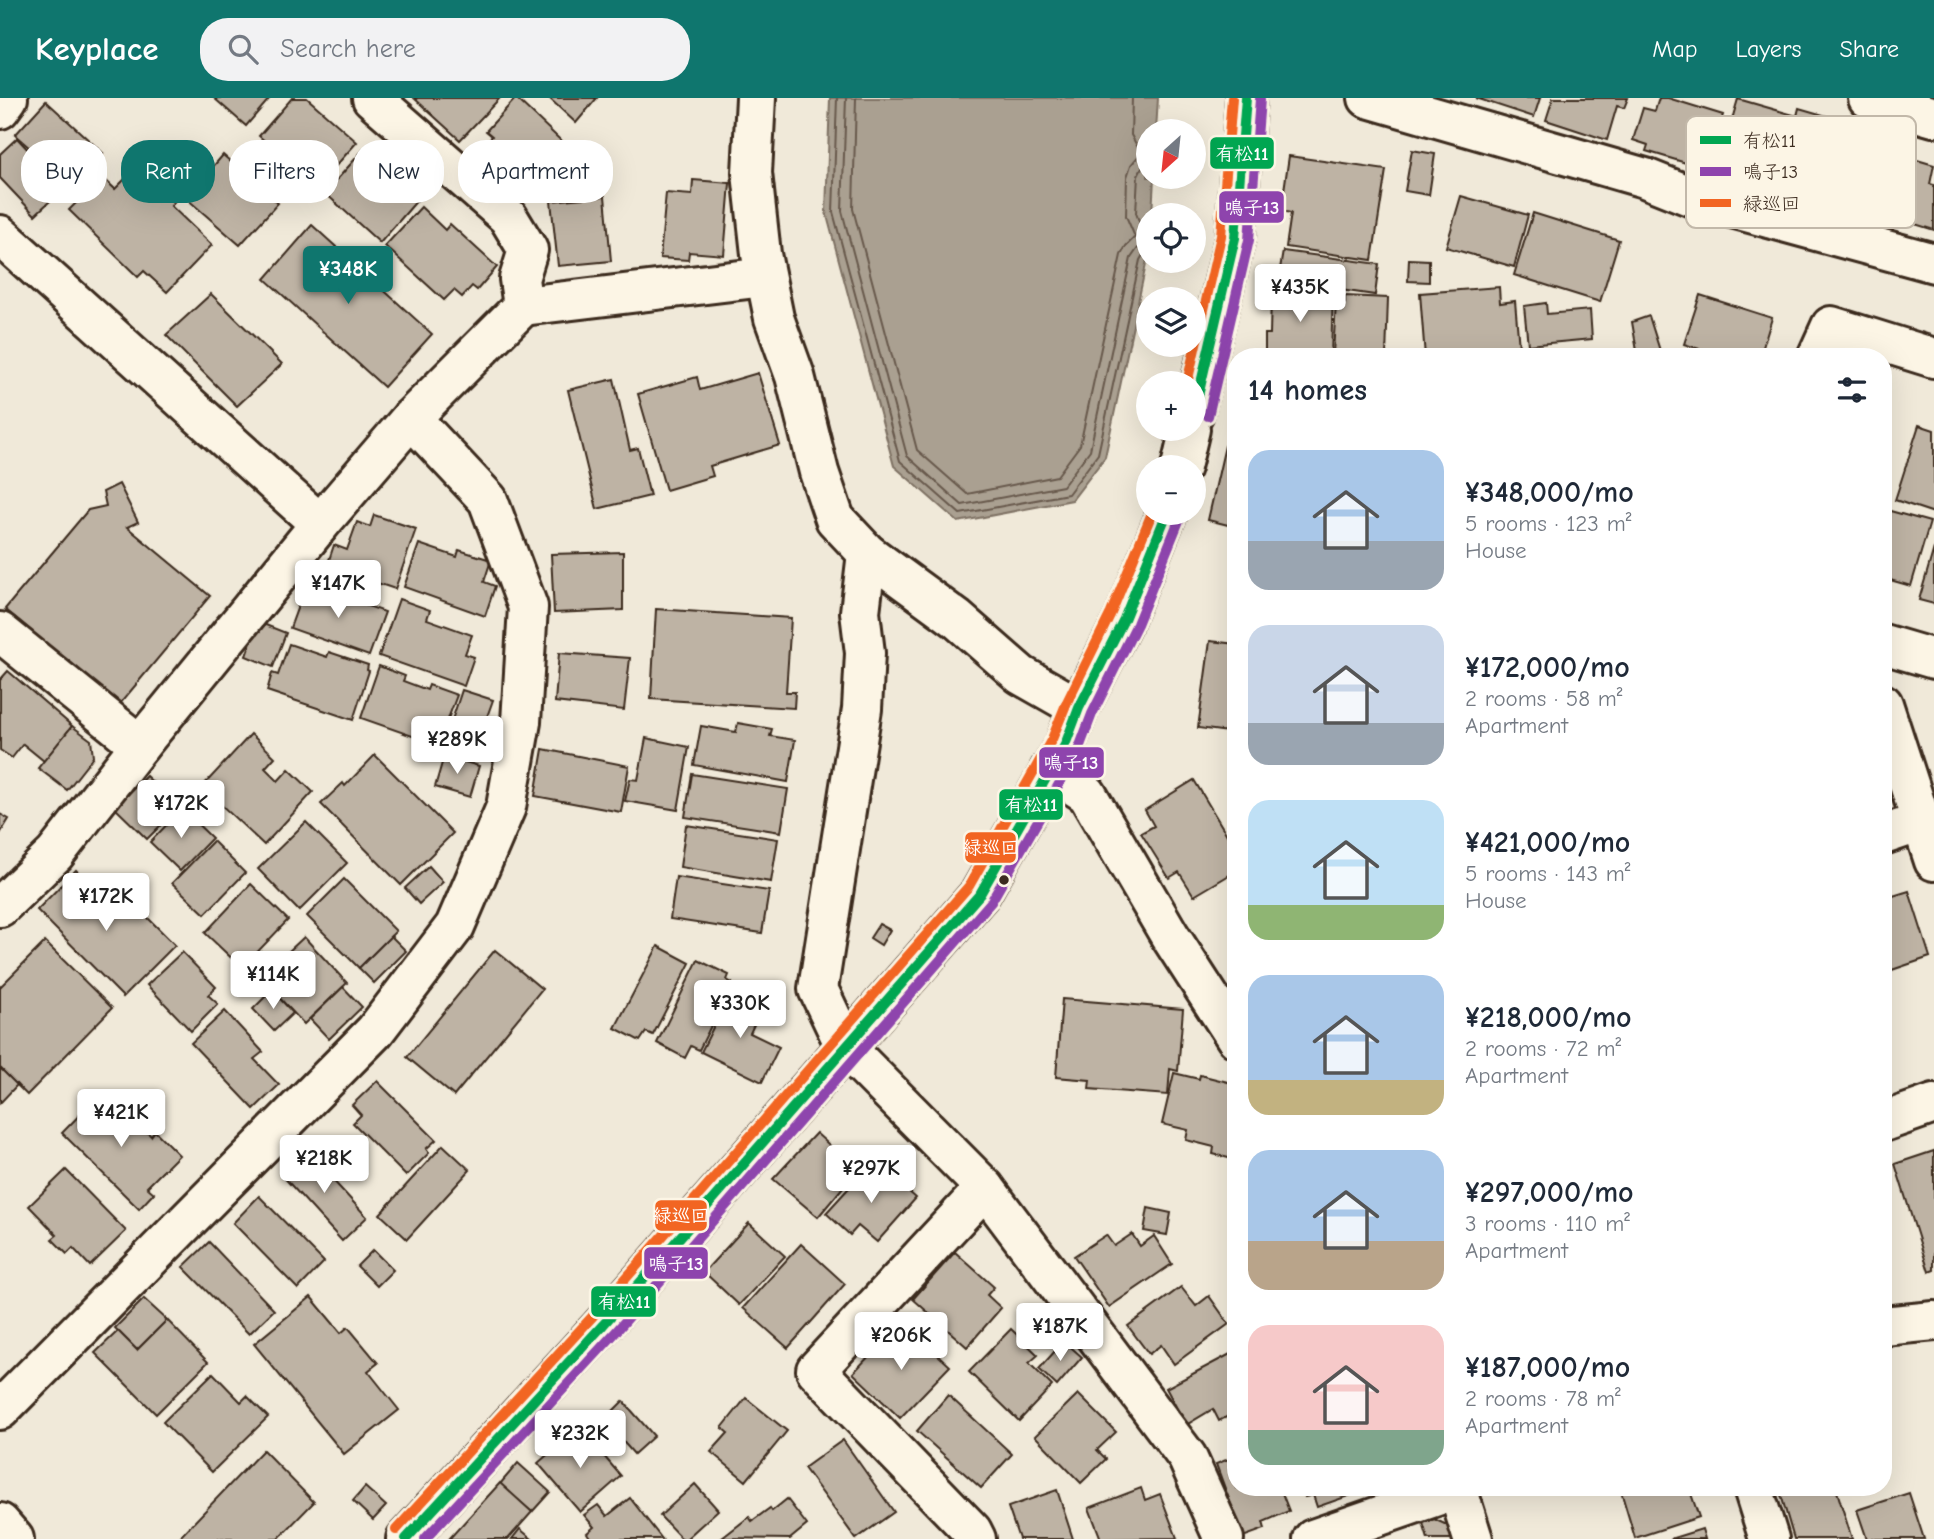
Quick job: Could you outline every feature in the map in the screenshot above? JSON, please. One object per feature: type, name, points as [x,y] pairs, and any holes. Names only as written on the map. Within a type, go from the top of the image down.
[{"type":"street","points":[[0,109],[8,98]]},
{"type":"street","points":[[372,98],[508,217],[528,250],[519,279],[523,306]]},
{"type":"street","points":[[756,98],[752,173],[765,277],[774,318],[795,376],[819,472],[835,519],[867,553],[957,619],[1021,675],[1079,708]]},
{"type":"street","points":[[1204,371],[1235,238],[1246,98]]},
{"type":"street","points":[[1368,98],[1645,178],[1686,194]]},
{"type":"street","points":[[1868,98],[1934,117]]},
{"type":"street","points":[[1805,228],[1934,263]]},
{"type":"street","points":[[0,235],[320,524]]},
{"type":"street","points":[[0,907],[55,854],[320,524],[411,418],[523,306],[765,277]]},
{"type":"street","points":[[1821,348],[1831,326],[1934,358]]},
{"type":"street","points":[[0,1410],[375,1031],[456,926],[506,807],[521,722],[528,607],[488,500],[411,418]]},
{"type":"street","points":[[407,1539],[603,1325],[980,894],[1065,745],[1079,708],[1125,619],[1162,525]]},
{"type":"street","points":[[867,553],[860,612],[865,653],[862,709],[818,989],[846,1048],[985,1188],[1186,1457],[1224,1539]]},
{"type":"street","points":[[0,632],[140,745]]},
{"type":"street","points":[[1892,647],[1934,659]]},
{"type":"street","points":[[1892,732],[1934,861]]},
{"type":"street","points":[[1051,770],[1087,794],[1170,936],[1227,1024]]},
{"type":"street","points":[[1892,832],[1921,822]]},
{"type":"street","points":[[1892,1119],[1934,1104]]},
{"type":"street","points":[[976,1539],[972,1531],[816,1370],[985,1188]]},
{"type":"street","points":[[1892,1325],[1934,1321]]},
{"type":"street","points":[[1313,1539],[1434,1496]]},
{"type":"street","points":[[1460,1496],[1473,1539]]},
{"type":"street","points":[[1756,1496],[1769,1539]]},
{"type":"street","points":[[0,1523],[15,1539]]},
{"type":"water","points":[[830,98],[1158,98],[1157,119],[1136,119],[1136,189],[1153,189],[1153,203],[1136,203],[1136,273],[1144,273],[1141,287],[1136,287],[1136,311],[1105,457],[1072,500],[958,522],[894,466],[826,212]]},
{"type":"building","points":[[214,98],[270,98],[246,126]]},
{"type":"building","points":[[292,98],[307,98],[355,140],[353,146],[339,162],[339,140],[264,140],[259,136]]},
{"type":"building","points":[[414,98],[500,98],[460,140]]},
{"type":"building","points":[[516,98],[560,140],[488,140],[492,136],[486,131]]},
{"type":"building","points":[[549,98],[597,98],[576,123]]},
{"type":"building","points":[[1476,98],[1540,98],[1534,117]]},
{"type":"building","points":[[1553,98],[1628,98],[1624,108],[1617,106],[1607,140],[1546,120]]},
{"type":"building","points":[[1659,98],[1668,98],[1723,115],[1686,116],[1686,163],[1646,151],[1648,145],[1633,140],[1643,108],[1655,111]]},
{"type":"building","points":[[1738,99],[1797,116],[1733,116]]},
{"type":"building","points":[[46,101],[89,140],[21,140],[15,135]]},
{"type":"building","points":[[1799,108],[1827,116],[1797,116]]},
{"type":"building","points":[[17,138],[21,142],[21,200],[0,178],[0,154]]},
{"type":"building","points":[[1412,150],[1435,154],[1429,195],[1405,191]]},
{"type":"building","points":[[223,155],[229,160],[229,203],[278,203],[240,245],[192,203],[215,203],[215,164]]},
{"type":"building","points":[[1289,156],[1386,170],[1372,260],[1286,247],[1291,213],[1281,211]]},
{"type":"building","points":[[1916,160],[1934,165],[1930,184],[1934,185],[1934,230],[1916,224]]},
{"type":"building","points":[[353,161],[353,203],[415,203],[380,243],[336,203],[339,203],[339,177]]},
{"type":"building","points":[[693,180],[730,183],[724,255],[689,252],[688,260],[660,258],[666,193],[692,195]]},
{"type":"building","points":[[107,182],[115,189],[121,183],[121,203],[173,203],[171,206],[212,245],[167,292],[144,271],[138,277],[69,210],[76,203],[107,203]]},
{"type":"building","points":[[1461,196],[1528,215],[1514,267],[1446,247]]},
{"type":"building","points":[[24,203],[48,203],[35,215]]},
{"type":"building","points":[[551,203],[606,203],[611,261],[558,266]]},
{"type":"building","points":[[421,207],[445,230],[450,224],[497,267],[477,290],[472,286],[462,297],[454,290],[444,300],[385,246]]},
{"type":"building","points":[[1533,213],[1619,240],[1600,302],[1514,275]]},
{"type":"building","points":[[312,225],[432,334],[384,387],[265,279]]},
{"type":"building","points":[[1283,251],[1379,264],[1375,295],[1278,281]]},
{"type":"building","points":[[1409,259],[1429,260],[1429,282],[1408,281]]},
{"type":"building","points":[[1499,287],[1500,303],[1515,301],[1519,348],[1424,348],[1420,293]]},
{"type":"building","points":[[1276,289],[1333,291],[1331,348],[1265,348],[1265,334],[1270,334],[1271,296],[1276,297]]},
{"type":"building","points":[[211,294],[282,364],[237,406],[166,335]]},
{"type":"building","points":[[1700,295],[1772,318],[1763,348],[1696,348],[1684,344]]},
{"type":"building","points":[[1345,296],[1388,298],[1386,348],[1333,348],[1336,302],[1345,302]]},
{"type":"building","points":[[1546,303],[1547,314],[1590,310],[1592,339],[1528,345],[1524,306]]},
{"type":"building","points":[[1649,316],[1659,348],[1636,348],[1632,322]]},
{"type":"building","points":[[758,373],[780,445],[710,466],[713,476],[666,490],[638,394],[697,377],[700,390]]},
{"type":"building","points":[[614,379],[630,450],[638,448],[650,496],[597,509],[568,390]]},
{"type":"building","points":[[1919,425],[1934,430],[1934,513],[1895,500]]},
{"type":"building","points":[[1225,446],[1227,446],[1227,525],[1208,520]]},
{"type":"building","points":[[119,484],[138,522],[127,527],[210,596],[119,705],[5,609],[88,510],[106,506],[103,492]]},
{"type":"building","points":[[1892,511],[1930,522],[1911,586],[1892,581]]},
{"type":"building","points":[[374,515],[416,529],[395,589],[327,566],[334,545],[347,550],[357,522],[370,527]]},
{"type":"building","points":[[419,544],[457,557],[459,550],[491,560],[484,582],[495,586],[485,616],[404,587]]},
{"type":"building","points":[[1934,548],[1934,604],[1919,600]]},
{"type":"building","points":[[623,552],[623,610],[554,613],[551,554]]},
{"type":"building","points":[[306,584],[385,612],[369,656],[290,628]]},
{"type":"building","points":[[399,599],[430,610],[427,619],[472,635],[465,654],[474,657],[464,686],[379,656]]},
{"type":"building","points":[[656,609],[791,618],[786,692],[795,692],[794,708],[651,699]]},
{"type":"building","points":[[258,622],[286,633],[273,667],[246,656]]},
{"type":"building","points":[[1210,641],[1227,643],[1227,732],[1198,728]]},
{"type":"building","points":[[289,644],[327,657],[329,652],[368,665],[369,671],[353,720],[267,691],[272,673],[278,675]]},
{"type":"building","points":[[559,653],[630,658],[624,710],[555,702]]},
{"type":"building","points":[[379,666],[405,676],[403,681],[427,690],[429,685],[457,695],[438,745],[361,718]]},
{"type":"building","points":[[8,671],[72,726],[44,761],[23,744],[12,758],[0,750],[0,680]]},
{"type":"building","points":[[462,690],[493,700],[479,739],[449,729]]},
{"type":"building","points":[[738,723],[772,729],[770,736],[795,740],[788,782],[694,765],[701,726],[736,732]]},
{"type":"building","points":[[72,726],[91,740],[93,757],[67,790],[38,768]]},
{"type":"building","points":[[251,734],[275,757],[265,768],[278,781],[289,769],[313,792],[264,845],[202,787]]},
{"type":"building","points":[[646,738],[689,747],[678,810],[625,801],[630,779],[638,780]]},
{"type":"building","points":[[543,749],[629,766],[621,812],[535,796]]},
{"type":"building","points":[[375,755],[453,833],[401,885],[321,804],[343,783],[345,786]]},
{"type":"building","points":[[444,756],[479,766],[470,797],[435,787]]},
{"type":"building","points":[[692,774],[788,789],[781,832],[685,817]]},
{"type":"building","points":[[146,776],[179,807],[147,839],[115,808]]},
{"type":"building","points":[[1194,780],[1227,835],[1227,876],[1194,896],[1179,872],[1169,878],[1141,833],[1154,826],[1145,810]]},
{"type":"building","points":[[182,809],[212,838],[180,871],[150,842]]},
{"type":"building","points":[[0,814],[9,819],[0,834]]},
{"type":"building","points":[[306,822],[347,863],[299,911],[258,869]]},
{"type":"building","points":[[686,825],[778,839],[771,882],[680,867]]},
{"type":"building","points":[[213,841],[245,873],[205,914],[172,883]]},
{"type":"building","points":[[429,866],[443,882],[419,904],[405,888]]},
{"type":"building","points":[[76,870],[116,911],[129,899],[175,945],[123,997],[37,910]]},
{"type":"building","points":[[676,877],[769,891],[762,933],[670,919]]},
{"type":"building","points":[[344,879],[396,931],[359,968],[307,916]]},
{"type":"building","points":[[251,884],[288,920],[242,968],[205,933]]},
{"type":"building","points":[[1909,891],[1930,957],[1892,970],[1892,896]]},
{"type":"building","points":[[879,924],[890,930],[881,945],[870,938]]},
{"type":"building","points":[[391,936],[406,951],[374,983],[359,968]]},
{"type":"building","points":[[304,937],[347,983],[304,1024],[272,990],[284,980],[272,967]]},
{"type":"building","points":[[45,942],[112,1008],[27,1095],[0,1068],[0,987]]},
{"type":"building","points":[[658,946],[690,963],[653,1035],[646,1032],[640,1041],[615,1028]]},
{"type":"building","points":[[495,950],[542,989],[454,1096],[407,1057]]},
{"type":"building","points":[[182,952],[216,987],[208,995],[218,1004],[191,1031],[147,985]]},
{"type":"building","points":[[698,960],[729,975],[727,980],[732,983],[699,1050],[691,1046],[685,1058],[657,1043]]},
{"type":"building","points":[[343,987],[362,1007],[329,1039],[310,1019]]},
{"type":"building","points":[[272,990],[293,1013],[274,1031],[253,1009]]},
{"type":"building","points":[[730,993],[762,1008],[750,1033],[779,1047],[762,1082],[701,1052]]},
{"type":"building","points":[[1062,999],[1183,1009],[1178,1071],[1170,1069],[1168,1095],[1089,1089],[1090,1080],[1056,1077]]},
{"type":"building","points":[[225,1011],[263,1052],[254,1059],[279,1085],[254,1109],[191,1043]]},
{"type":"building","points":[[0,1068],[17,1085],[0,1103]]},
{"type":"building","points":[[1174,1073],[1199,1079],[1200,1075],[1227,1082],[1227,1158],[1213,1154],[1214,1147],[1186,1140],[1188,1130],[1162,1124]]},
{"type":"building","points":[[377,1081],[436,1140],[426,1149],[429,1153],[406,1176],[353,1123],[361,1115],[352,1105]]},
{"type":"building","points":[[98,1096],[118,1115],[124,1109],[151,1136],[155,1131],[179,1155],[147,1187],[154,1193],[139,1209],[62,1133]]},
{"type":"building","points":[[816,1133],[836,1151],[827,1161],[849,1180],[818,1217],[773,1179]]},
{"type":"building","points":[[443,1145],[470,1170],[407,1239],[380,1214]]},
{"type":"building","points":[[305,1150],[367,1217],[342,1241],[280,1173]]},
{"type":"building","points":[[1934,1151],[1934,1270],[1929,1272],[1895,1164]]},
{"type":"building","points":[[868,1167],[883,1181],[890,1175],[916,1198],[877,1242],[858,1226],[850,1235],[826,1213]]},
{"type":"building","points":[[66,1170],[126,1231],[90,1266],[73,1248],[67,1254],[52,1239],[57,1235],[29,1206]]},
{"type":"building","points":[[259,1196],[324,1262],[298,1289],[233,1223]]},
{"type":"building","points":[[1148,1208],[1171,1213],[1167,1235],[1144,1231]]},
{"type":"building","points":[[749,1223],[785,1256],[739,1305],[704,1272]]},
{"type":"building","points":[[1132,1234],[1140,1246],[1154,1236],[1172,1264],[1109,1307],[1074,1256],[1106,1235],[1114,1246]]},
{"type":"building","points":[[209,1242],[274,1310],[249,1334],[183,1267]]},
{"type":"building","points":[[801,1244],[845,1284],[788,1348],[743,1308]]},
{"type":"building","points":[[373,1250],[393,1270],[377,1286],[357,1266]]},
{"type":"building","points":[[955,1252],[994,1287],[987,1295],[1001,1308],[967,1347],[913,1299]]},
{"type":"building","points":[[1181,1287],[1196,1306],[1209,1296],[1227,1321],[1227,1325],[1174,1364],[1161,1345],[1149,1354],[1128,1326]]},
{"type":"building","points":[[311,1297],[341,1333],[348,1327],[378,1363],[368,1371],[399,1410],[344,1454],[254,1344]]},
{"type":"building","points":[[144,1299],[167,1320],[137,1350],[115,1328]]},
{"type":"building","points":[[167,1320],[208,1362],[156,1414],[95,1353],[118,1331],[137,1350]]},
{"type":"building","points":[[895,1329],[918,1351],[925,1343],[950,1366],[900,1418],[853,1373]]},
{"type":"building","points":[[1011,1329],[1038,1355],[1029,1363],[1052,1386],[1019,1421],[969,1372]]},
{"type":"building","points":[[1064,1341],[1082,1357],[1057,1386],[1039,1369]]},
{"type":"building","points":[[1227,1356],[1227,1417],[1219,1421],[1213,1409],[1186,1425],[1166,1388]]},
{"type":"building","points":[[213,1373],[241,1402],[247,1396],[268,1417],[212,1472],[163,1422]]},
{"type":"building","points":[[1078,1394],[1116,1432],[1097,1450],[1106,1459],[1081,1483],[1035,1436]]},
{"type":"building","points":[[948,1395],[1012,1454],[981,1488],[917,1431]]},
{"type":"building","points":[[746,1398],[787,1431],[746,1481],[711,1452],[728,1433],[722,1428]]},
{"type":"building","points":[[623,1401],[654,1436],[634,1454],[604,1420]]},
{"type":"building","points":[[579,1427],[621,1476],[580,1512],[538,1463]]},
{"type":"building","points":[[843,1440],[894,1512],[856,1539],[804,1468]]},
{"type":"building","points":[[263,1450],[314,1502],[278,1539],[180,1539],[179,1538]]},
{"type":"building","points":[[1227,1460],[1227,1494],[1216,1464]]},
{"type":"building","points":[[518,1463],[550,1492],[532,1512],[500,1484]]},
{"type":"building","points":[[500,1483],[532,1512],[508,1539],[449,1539]]},
{"type":"building","points":[[695,1484],[718,1510],[686,1539],[682,1539],[660,1516]]},
{"type":"building","points":[[365,1487],[386,1506],[373,1520],[353,1501]]},
{"type":"building","points":[[1141,1488],[1145,1500],[1160,1494],[1177,1538],[1101,1539],[1089,1508]]},
{"type":"building","points":[[1057,1490],[1073,1539],[1019,1539],[1008,1507]]},
{"type":"building","points":[[1909,1493],[1924,1539],[1867,1539],[1857,1510]]},
{"type":"building","points":[[1228,1496],[1283,1496],[1289,1511],[1263,1522],[1265,1529],[1243,1537]]},
{"type":"building","points":[[1313,1496],[1348,1496],[1317,1507]]},
{"type":"building","points":[[1622,1496],[1692,1496],[1699,1517],[1635,1538]]},
{"type":"building","points":[[1781,1496],[1839,1496],[1852,1539],[1794,1539]]},
{"type":"building","points":[[630,1498],[662,1539],[591,1539],[587,1533],[594,1527],[584,1515],[598,1505],[607,1516]]},
{"type":"building","points":[[787,1499],[807,1525],[790,1539],[722,1538],[749,1517],[752,1521],[770,1508],[772,1511]]},
{"type":"building","points":[[1434,1519],[1449,1526],[1453,1539],[1428,1539],[1423,1523]]},
{"type":"building","points":[[520,1529],[532,1539],[512,1539]]},
{"type":"building","points":[[1702,1529],[1705,1539],[1670,1539]]},
{"type":"transit line","name":"緑巡回","points":[[1190,371],[1221,236],[1232,98]]},
{"type":"transit line","name":"有松11","points":[[1204,371],[1235,238],[1246,98]]},
{"type":"transit line","name":"鳴子13","points":[[1208,416],[1249,240],[1260,99]]},
{"type":"transit line","name":"緑巡回","points":[[396,1530],[593,1316],[969,886],[1052,739],[1067,702],[1111,613],[1147,525]]},
{"type":"transit line","name":"有松11","points":[[406,1539],[603,1325],[980,894],[1065,745],[1079,708],[1124,619],[1162,525]]},
{"type":"transit line","name":"鳴子13","points":[[425,1539],[614,1334],[991,902],[1078,751],[1092,714],[1137,624],[1177,525]]}]
